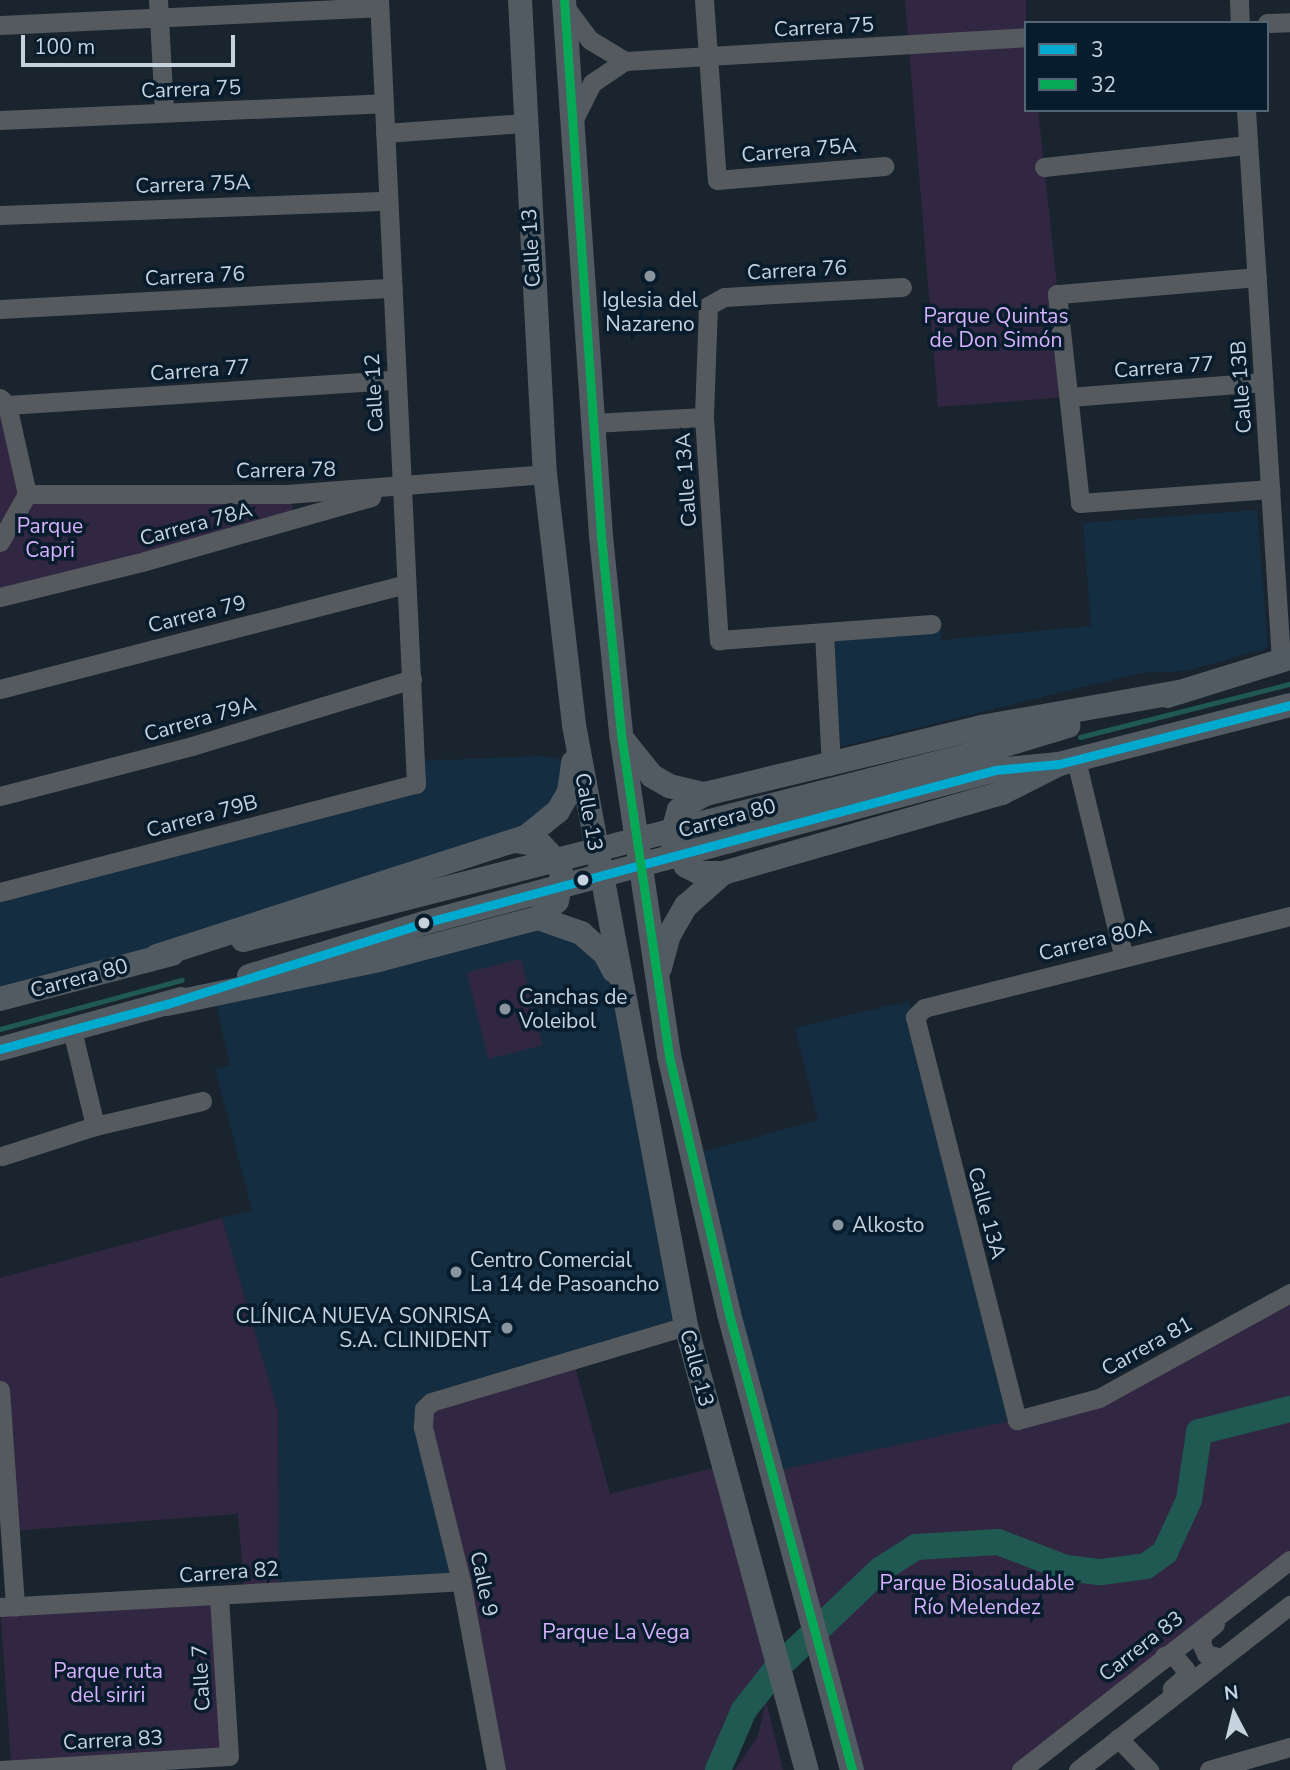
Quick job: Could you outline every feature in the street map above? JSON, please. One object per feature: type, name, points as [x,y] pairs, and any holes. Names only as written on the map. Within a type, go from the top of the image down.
[{"type":"main road","name":"Calle 13","points":[[520,0],[545,474],[574,724],[619,983],[686,1326],[807,1770]]},
{"type":"main road","name":"Calle 13","points":[[564,4],[593,423],[621,734],[669,1056],[729,1314],[852,1770]]},
{"type":"main road","name":"Carrera 80","points":[[0,1049],[167,1004],[424,923],[991,760],[1180,692],[1286,659]]},
{"type":"main road","points":[[1067,762],[1002,793],[723,873],[699,873],[686,866],[671,839],[679,810],[705,794],[981,727],[1180,692]]},
{"type":"main road","name":"Carrera 80","points":[[157,956],[243,940],[991,760],[1067,762],[1290,705]]},
{"type":"main road","name":"Carrera 80","points":[[0,999],[157,956],[516,841],[544,827],[564,802],[572,773],[574,724]]},
{"type":"main road","points":[[621,734],[633,756],[652,776],[668,786],[705,794]]},
{"type":"main road","points":[[516,841],[541,845],[559,864],[562,889],[553,906],[538,918]]},
{"type":"main road","points":[[659,986],[663,951],[676,920],[697,893],[723,873]]},
{"type":"main road","points":[[538,918],[568,926],[594,942],[619,983]]},
{"type":"main road","name":"Carrera 80","points":[[167,1004],[379,960],[538,918]]},
{"type":"street","points":[[704,0],[707,56]]},
{"type":"street","points":[[1239,0],[1240,21]]},
{"type":"street","points":[[0,25],[159,9],[379,3]]},
{"type":"street","name":"Calle 12","points":[[379,3],[416,784]]},
{"type":"street","points":[[564,4],[590,40],[625,61],[592,83],[572,125]]},
{"type":"street","points":[[159,9],[164,113]]},
{"type":"street","points":[[1269,23],[1290,22]]},
{"type":"street","name":"Carrera 75","points":[[625,61],[1024,37]]},
{"type":"street","name":"Carrera 75A","points":[[707,56],[717,180],[884,166]]},
{"type":"street","name":"Carrera 75","points":[[0,120],[384,103]]},
{"type":"street","name":"Calle 13B","points":[[1246,112],[1270,489],[1286,659]]},
{"type":"street","points":[[385,133],[525,123]]},
{"type":"street","points":[[1044,167],[1248,145]]},
{"type":"street","name":"Carrera 75A","points":[[0,215],[388,201]]},
{"type":"street","points":[[1257,277],[1057,293],[1080,503],[1270,489]]},
{"type":"street","name":"Carrera 76","points":[[705,317],[714,300],[723,297],[902,287]]},
{"type":"street","name":"Carrera 76","points":[[0,309],[392,288]]},
{"type":"street","name":"Calle 13A","points":[[705,317],[704,417],[719,640],[824,633]]},
{"type":"street","name":"Carrera 77","points":[[3,401],[396,380]]},
{"type":"street","name":"Carrera 77","points":[[1069,397],[1263,382]]},
{"type":"street","points":[[0,542],[27,494],[3,401]]},
{"type":"street","points":[[593,423],[704,417]]},
{"type":"street","name":"Carrera 78","points":[[27,494],[287,494],[401,488],[545,474]]},
{"type":"street","name":"Carrera 78A","points":[[0,597],[159,558],[401,488]]},
{"type":"street","name":"Carrera 79","points":[[0,689],[406,584]]},
{"type":"street","points":[[831,765],[824,633],[931,624]]},
{"type":"street","name":"Carrera 79A","points":[[0,796],[192,747],[412,680]]},
{"type":"street","points":[[1067,762],[1123,955]]},
{"type":"street","name":"Carrera 79B","points":[[0,892],[416,784]]},
{"type":"street","name":"Carrera 80A","points":[[915,1017],[924,1008],[1123,955],[1290,916]]},
{"type":"street","name":"Calle 13A","points":[[915,1017],[1017,1420]]},
{"type":"street","points":[[72,1030],[96,1126]]},
{"type":"street","points":[[2,1156],[96,1126],[202,1101]]},
{"type":"street","name":"Carrera 81","points":[[1017,1420],[1099,1398],[1290,1293]]},
{"type":"street","name":"Calle 9","points":[[496,1770],[461,1581],[423,1427],[424,1409],[431,1402],[686,1326]]},
{"type":"street","points":[[0,1390],[8,1606]]},
{"type":"street","name":"Carrera 83","points":[[1021,1770],[1290,1560]]},
{"type":"street","name":"Carrera 82","points":[[8,1606],[219,1597],[461,1581]]},
{"type":"street","name":"Calle 7","points":[[219,1597],[229,1756]]},
{"type":"street","points":[[1078,1770],[1290,1605]]},
{"type":"street","points":[[1222,1658],[1206,1654],[1201,1639],[1224,1617],[1225,1610]]},
{"type":"street","points":[[1162,1703],[1184,1678],[1185,1669],[1180,1660],[1164,1656]]},
{"type":"street","points":[[1118,1738],[1149,1770]]},
{"type":"street","points":[[1209,1770],[1290,1746]]},
{"type":"street","name":"Carrera 83","points":[[1,1770],[229,1756]]},
{"type":"shaded area","points":[[1257,510],[1268,648],[1186,671],[1141,673],[830,749],[824,633],[940,623],[942,640],[1091,626],[1083,523]]},
{"type":"shaded area","points":[[543,756],[573,763],[552,819],[0,999],[0,892],[415,784],[416,761]]},
{"type":"shaded area","name":"Centro Comercial La 14 de Pasoancho","points":[[538,918],[605,954],[686,1326],[431,1402],[461,1581],[279,1591],[278,1412],[222,1218],[252,1210],[215,1069],[230,1065],[214,996]]},
{"type":"shaded area","name":"Alkosto","points":[[909,1001],[1017,1420],[771,1472],[692,1155],[818,1120],[795,1028]]},
{"type":"green space","name":"Parque Quintas de Don Simón","points":[[905,0],[1026,0],[1024,112],[1038,112],[1069,397],[938,407]]},
{"type":"green space","name":"Parque Capri","points":[[0,398],[27,494],[290,499],[293,511],[0,597]]},
{"type":"green space","name":"Canchas de Voleibol","points":[[521,959],[543,1045],[488,1059],[467,973]]},
{"type":"green space","points":[[222,1218],[278,1412],[279,1591],[245,1596],[238,1514],[10,1531],[0,1390],[0,1278]]},
{"type":"green space","name":"Parque Biosaludable Río Melendez","points":[[1290,1293],[1290,1560],[1021,1770],[852,1770],[771,1472],[1075,1407]]},
{"type":"green space","name":"Parque La Vega","points":[[573,1359],[610,1494],[722,1466],[777,1668],[744,1710],[718,1770],[496,1770],[424,1409]]},
{"type":"green space","name":"Parque ruta del siriri","points":[[219,1597],[230,1756],[12,1770],[1,1612]]},
{"type":"green space","points":[[766,1701],[783,1770],[735,1770],[758,1736]]},
{"type":"waterway","points":[[1080,737],[1290,684]]},
{"type":"waterway","points":[[0,1029],[182,980]]},
{"type":"waterway","points":[[718,1770],[744,1710],[777,1668],[880,1570],[916,1547],[998,1542],[1066,1568],[1101,1572],[1146,1566],[1165,1552],[1189,1500],[1199,1432],[1290,1409]]},
{"type":"transit line","name":"32","points":[[564,0],[601,536],[621,734],[669,1056],[729,1314],[852,1770]]},
{"type":"transit line","name":"3","points":[[0,1049],[167,1004],[424,923],[995,770],[1059,764],[1290,705]]},
{"type":"place","name":"Iglesia del Nazareno","points":[[650,276]]},
{"type":"place","name":"Canchas de Voleibol","points":[[505,1009]]},
{"type":"place","name":"Alkosto","points":[[838,1225]]},
{"type":"place","name":"Centro Comercial La 14 de Pasoancho","points":[[456,1272]]},
{"type":"place","name":"CLÍNICA NUEVA SONRISA S.A. CLINIDENT","points":[[507,1328]]}]
